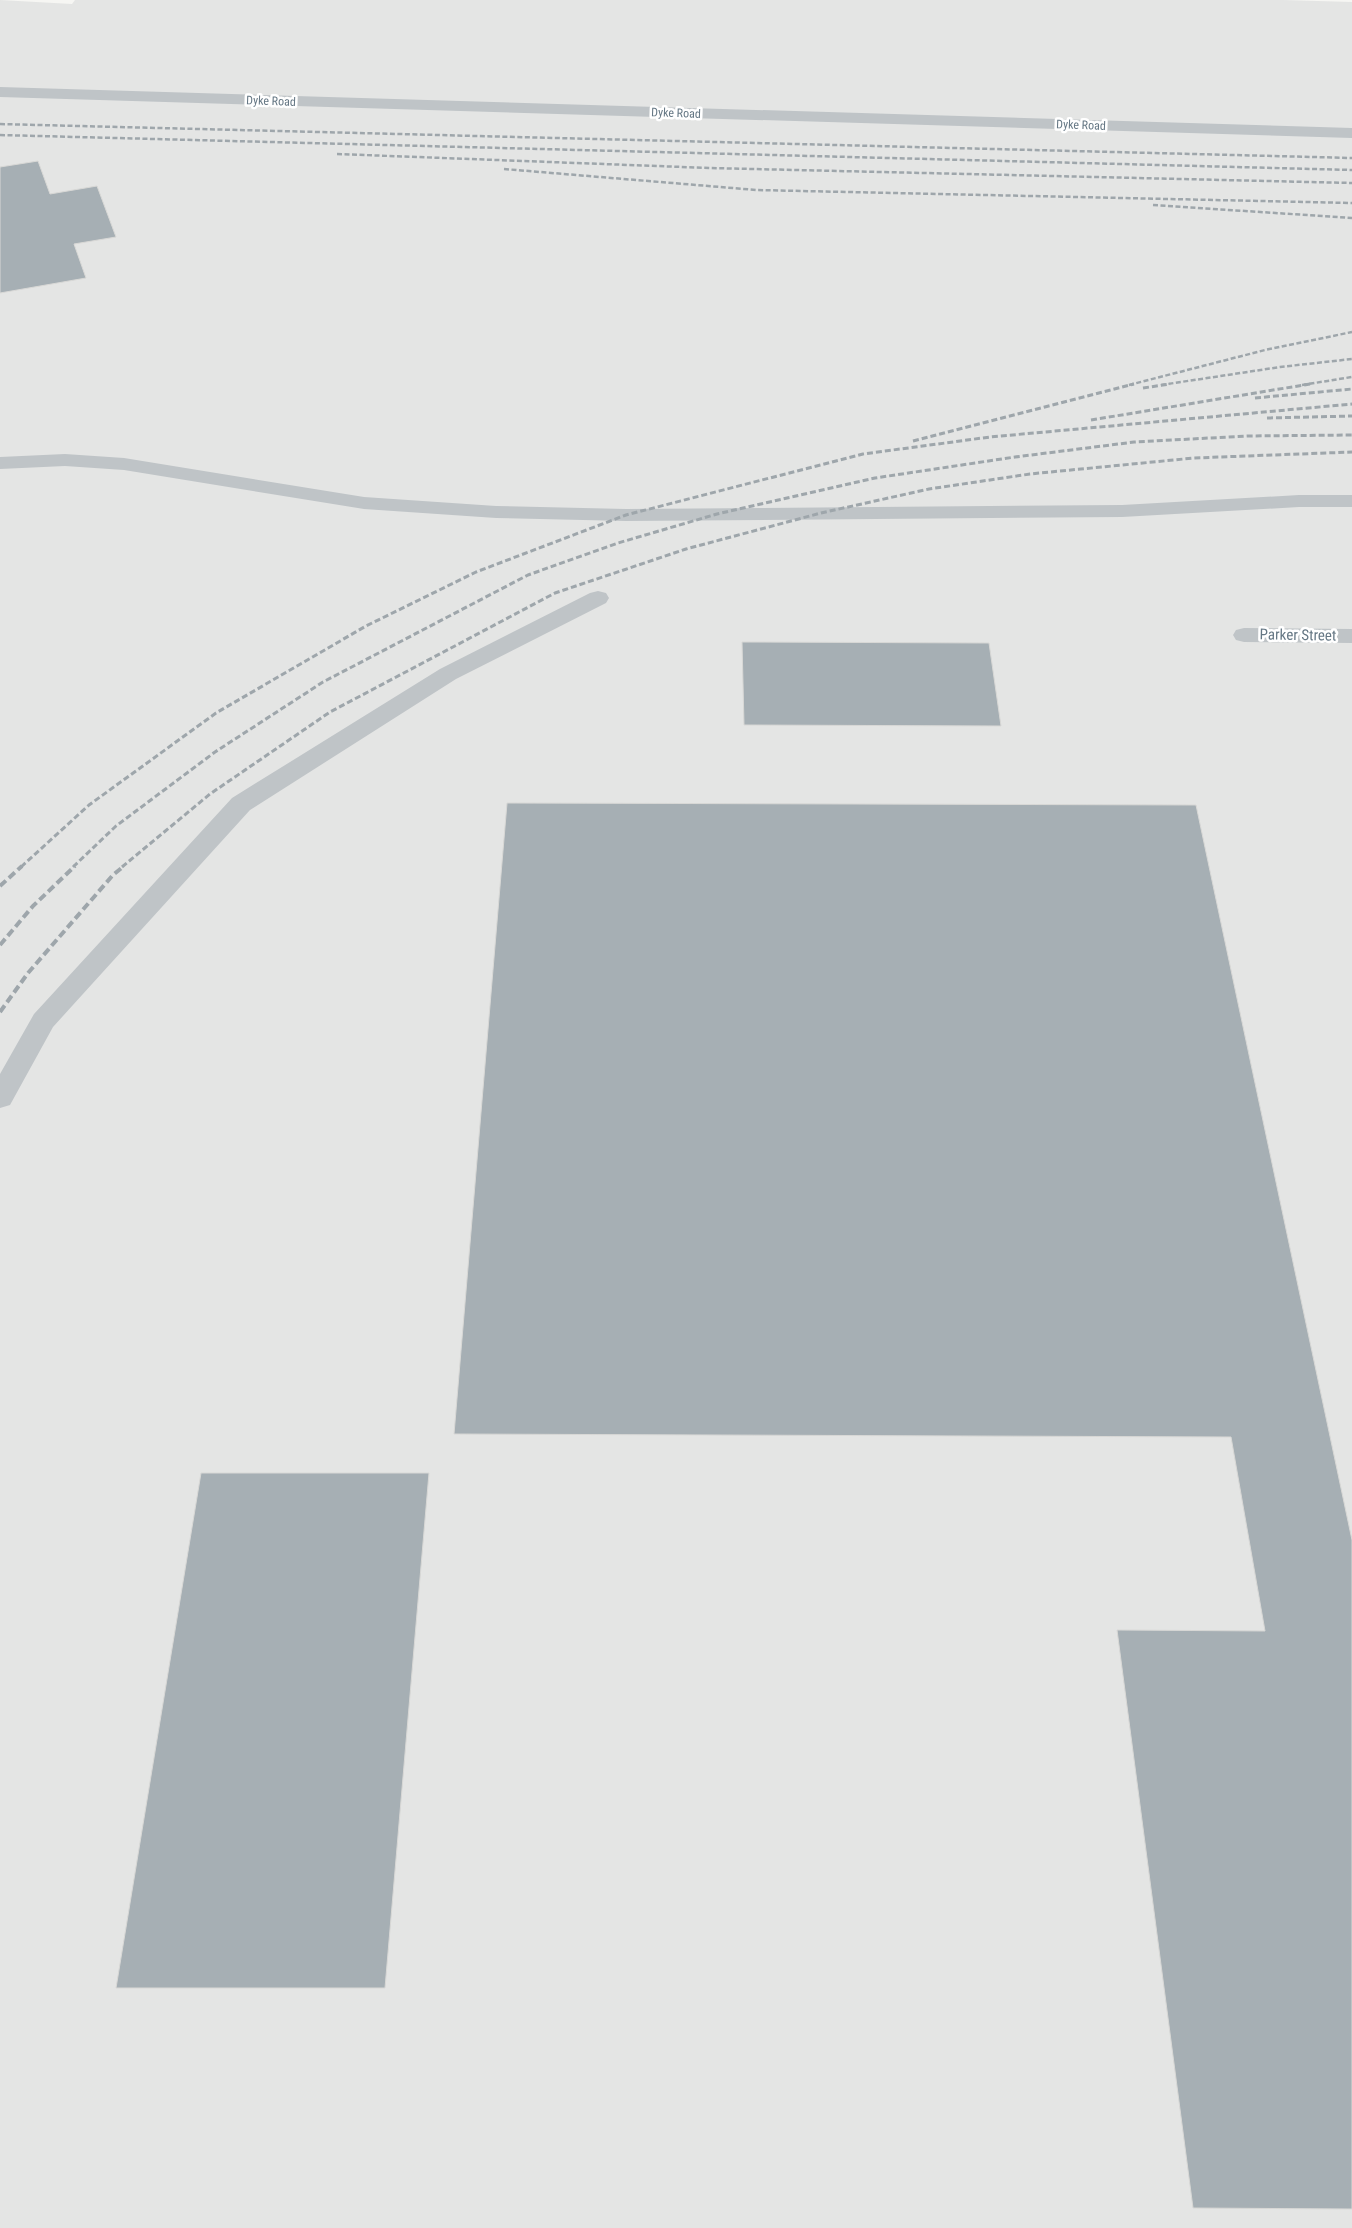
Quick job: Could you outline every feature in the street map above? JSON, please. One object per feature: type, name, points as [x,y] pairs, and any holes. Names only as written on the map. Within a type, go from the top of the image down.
[{"type":"street","name":"Dyke Road","points":[[0,92],[1352,133]]},
{"type":"street","points":[[0,463],[65,460],[124,464],[364,503],[496,512],[626,515],[1112,511],[1299,501],[1352,501]]},
{"type":"street","points":[[0,1098],[43,1021],[241,804],[448,674],[598,598]]},
{"type":"street","name":"Parker Street","points":[[1244,635],[1352,636]]},
{"type":"shaded area","points":[[0,0],[72,4],[75,0],[1283,0],[1352,2],[1352,2228],[0,2228]]},
{"type":"building","points":[[38,161],[50,194],[97,186],[116,237],[74,244],[86,278],[0,293],[0,167]]},
{"type":"building","points":[[742,642],[989,643],[1001,726],[744,725]]},
{"type":"building","points":[[507,803],[1196,805],[1352,1540],[1352,2209],[1193,2208],[1117,1630],[1265,1631],[1231,1437],[454,1434]]},
{"type":"building","points":[[201,1473],[429,1473],[385,1988],[116,1988]]},
{"type":"railway","points":[[0,124],[1352,158]]},
{"type":"railway","points":[[0,135],[1352,170]]},
{"type":"railway","points":[[337,154],[710,168],[1352,183]]},
{"type":"railway","points":[[504,169],[756,190],[1352,203]]},
{"type":"railway","points":[[1153,205],[1352,218]]},
{"type":"railway","points":[[1129,385],[1265,350],[1352,332]]},
{"type":"railway","points":[[1161,385],[1280,367],[1352,359]]},
{"type":"railway","points":[[1302,385],[1352,377]]},
{"type":"railway","points":[[913,441],[1134,384]]},
{"type":"railway","points":[[1143,388],[1170,384]]},
{"type":"railway","points":[[1091,420],[1310,384]]},
{"type":"railway","points":[[1255,398],[1352,389]]},
{"type":"railway","points":[[21,867],[89,805],[216,713],[366,626],[476,572],[626,515],[863,454],[990,437],[1352,404]]},
{"type":"railway","points":[[1267,418],[1352,416]]},
{"type":"railway","points":[[73,867],[116,826],[215,752],[323,682],[528,575],[618,543],[717,514],[875,478],[1015,457],[1134,442],[1248,436],[1352,435]]},
{"type":"railway","points":[[122,867],[210,794],[330,712],[555,593],[686,549],[821,513],[929,489],[1030,474],[1194,458],[1352,452]]},
{"type":"railway","points":[[0,886],[22,866]]},
{"type":"railway","points":[[0,945],[33,906],[75,866]]},
{"type":"railway","points":[[0,1012],[28,973],[113,875],[124,866]]}]
